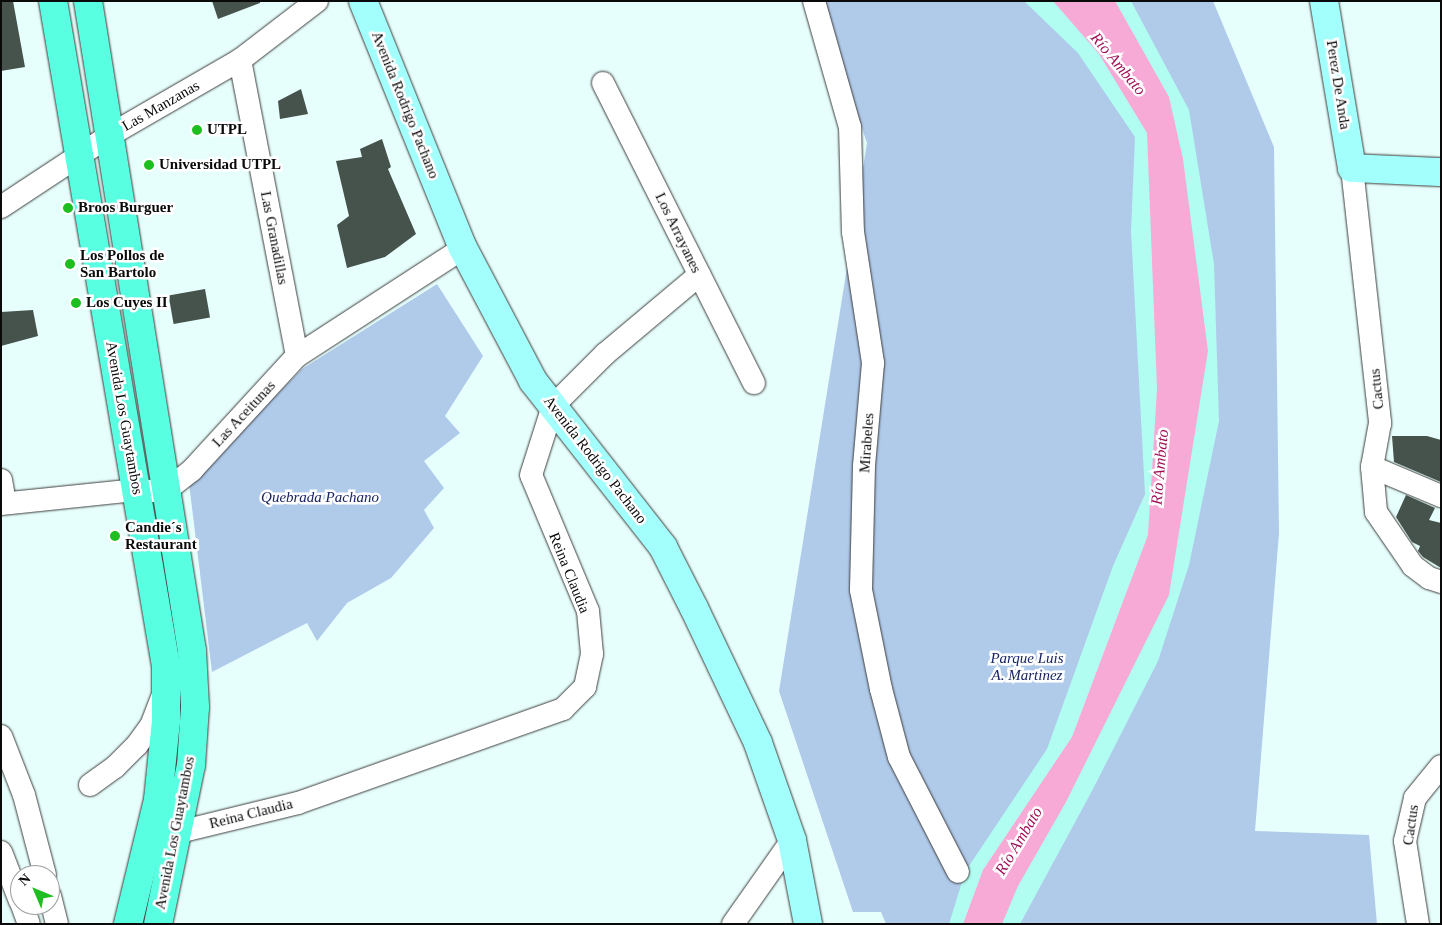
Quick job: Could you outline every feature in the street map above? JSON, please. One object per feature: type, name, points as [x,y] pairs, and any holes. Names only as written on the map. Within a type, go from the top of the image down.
[{"type":"main road","name":"Avenida Los Guaytambos","points":[[53,1],[166,666],[166,721],[158,800],[128,924]]},
{"type":"main road","name":"Avenida Los Guaytambos","points":[[88,1],[164,492],[192,651],[195,707],[190,765],[179,832],[158,924]]},
{"type":"main road","name":"Avenida Rodrigo Pachano","points":[[363,1],[463,248],[533,381],[663,548],[758,743],[792,840],[808,924]]},
{"type":"main road","name":"Perez De Anda","points":[[1324,1],[1352,168]]},
{"type":"main road","points":[[1352,168],[1441,172]]},
{"type":"street","name":"Las Manzanas","points":[[1,207],[79,154],[240,60],[317,1]]},
{"type":"street","name":"Mirabeles","points":[[814,1],[850,127],[853,232],[873,363],[864,466],[861,590],[880,689],[898,758],[958,872]]},
{"type":"street","name":"Las Granadillas","points":[[240,60],[297,356]]},
{"type":"street","name":"Los Arrayanes","points":[[603,83],[754,383]]},
{"type":"street","name":"Cactus","points":[[1352,168],[1380,423],[1372,467],[1376,512],[1413,566],[1429,578],[1441,582]]},
{"type":"street","name":"Las Aceitunas","points":[[164,492],[192,470],[297,356],[463,248]]},
{"type":"street","name":"Reina Claudia","points":[[179,832],[298,803],[544,716],[563,709],[585,687],[592,654],[588,611],[531,475],[553,406],[606,354],[699,275]]},
{"type":"street","points":[[1372,467],[1441,496]]},
{"type":"street","points":[[1,480],[3,503],[137,490],[164,492]]},
{"type":"street","points":[[90,785],[115,767],[137,745],[151,726],[166,689]]},
{"type":"street","points":[[1,736],[24,795],[42,865]]},
{"type":"street","name":"Cactus","points":[[1418,924],[1406,842],[1415,798],[1441,766]]},
{"type":"street","points":[[733,924],[792,840]]},
{"type":"street","points":[[1,852],[10,875]]},
{"type":"green space","name":"Parque Luis A. Martinez","points":[[819,1],[1213,1],[1274,147],[1279,533],[1255,831],[1369,835],[1377,924],[886,924],[881,912],[853,912],[779,691],[867,143]]},
{"type":"green space","name":"Quebrada Pachano","points":[[437,284],[483,356],[445,416],[460,433],[424,461],[444,488],[424,510],[434,528],[391,578],[347,603],[317,641],[307,623],[212,672],[189,483],[302,369]]},
{"type":"sand","points":[[1024,1],[1131,1],[1189,110],[1214,264],[1219,421],[1189,565],[1158,661],[1093,789],[1020,924],[949,924],[965,872],[1047,749],[1113,566],[1145,494],[1131,231],[1135,137],[1078,53]]},
{"type":"water","name":"Río Ambato","points":[[1053,1],[1115,1],[1169,97],[1183,159],[1208,351],[1169,595],[1066,802],[1018,886],[1002,924],[963,924],[983,870],[1072,737],[1148,535],[1157,389],[1147,133],[1099,54]]},
{"type":"building","points":[[1,1],[13,1],[25,67],[1,71]]},
{"type":"building","points":[[212,1],[260,1],[260,3],[218,19]]},
{"type":"building","points":[[301,89],[308,114],[280,119],[278,101]]},
{"type":"building","points":[[382,139],[391,167],[388,169],[416,234],[385,257],[347,268],[337,225],[349,216],[336,161],[362,157],[360,149]]},
{"type":"building","points":[[205,289],[210,318],[174,324],[169,295]]},
{"type":"building","points":[[33,310],[38,336],[1,346],[1,312]]},
{"type":"building","points":[[1392,436],[1427,436],[1441,440],[1441,482],[1394,462]]},
{"type":"building","points":[[1406,495],[1435,508],[1429,520],[1441,523],[1441,568],[1423,557],[1418,551],[1420,546],[1412,542],[1396,517]]},
{"type":"place","name":"UTPL","points":[[197,130]]},
{"type":"place","name":"Universidad UTPL","points":[[149,165]]},
{"type":"place","name":"Broos Burguer","points":[[68,208]]},
{"type":"place","name":"Los Pollos de San Bartolo","points":[[70,264]]},
{"type":"place","name":"Los Cuyes II","points":[[76,303]]},
{"type":"place","name":"Candie´s Restaurant","points":[[115,536]]}]
